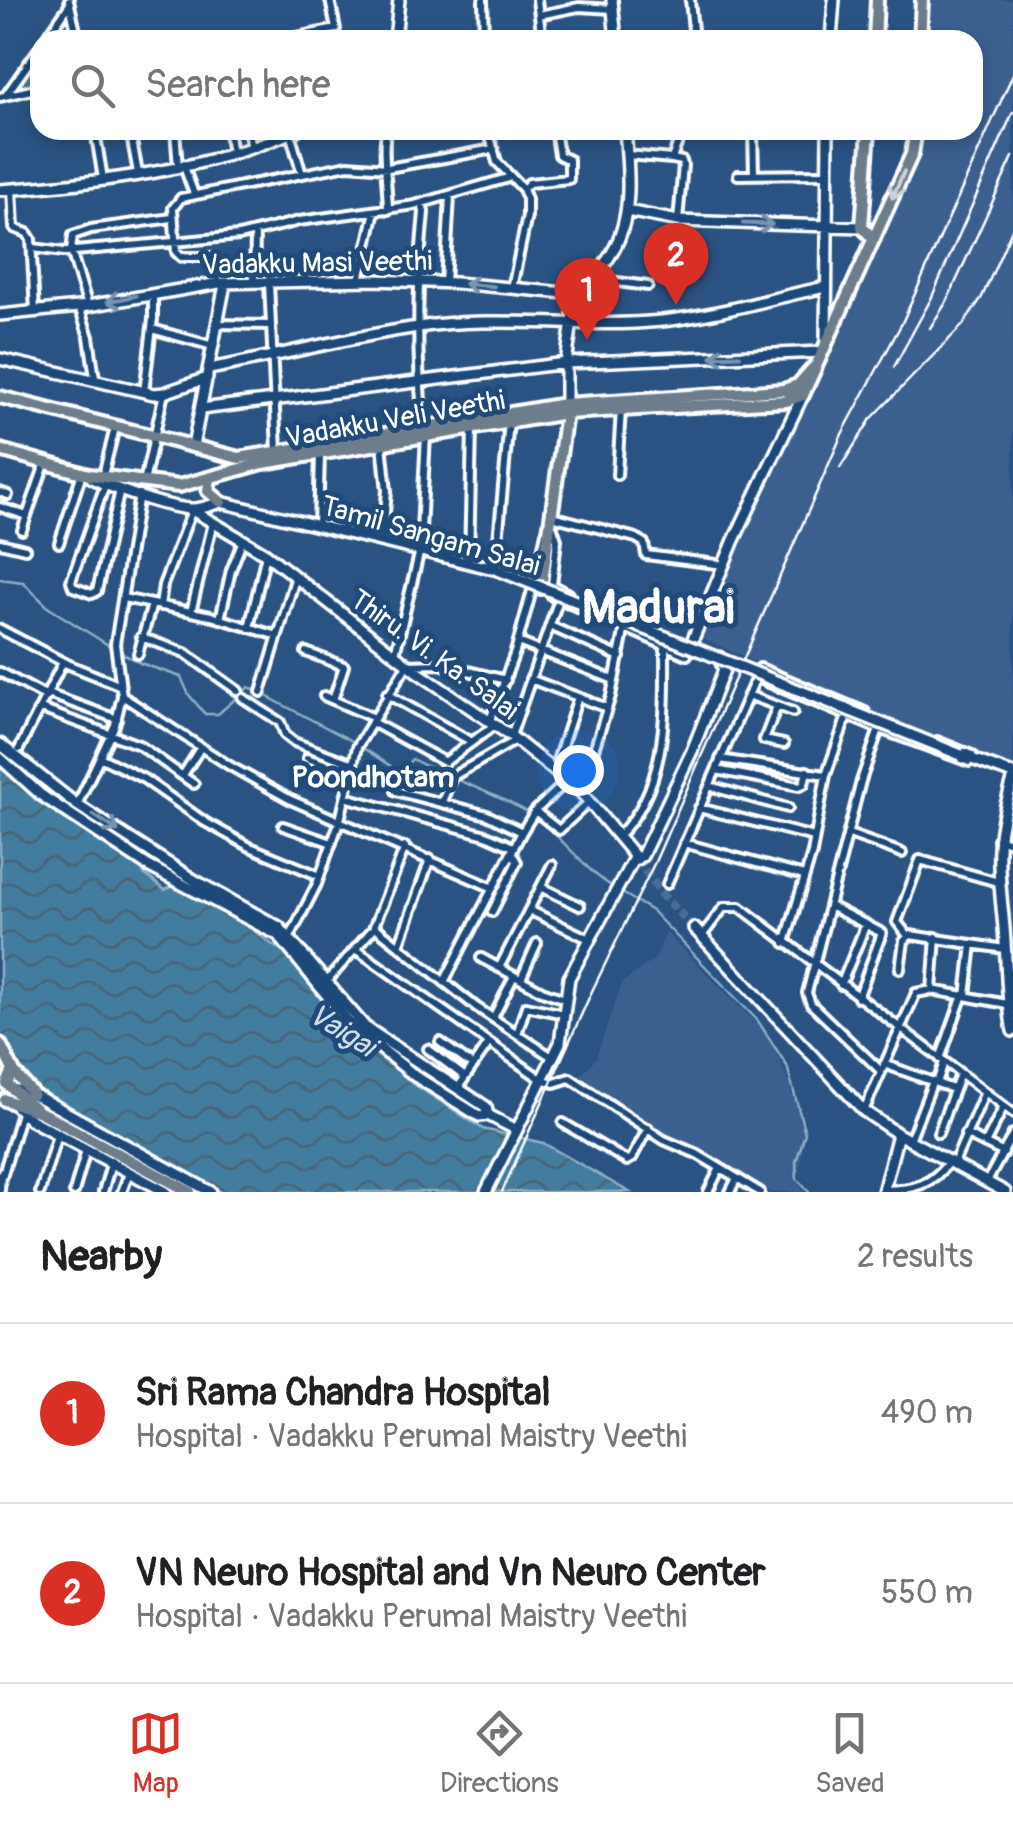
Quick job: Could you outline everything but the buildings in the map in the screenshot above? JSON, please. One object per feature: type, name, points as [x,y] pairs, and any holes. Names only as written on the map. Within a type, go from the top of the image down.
[{"type":"main road","points":[[876,30],[877,0]]},
{"type":"main road","points":[[920,30],[922,0]]},
{"type":"main road","points":[[868,140],[862,227],[874,239]]},
{"type":"main road","points":[[803,395],[912,154],[914,140]]},
{"type":"main road","points":[[783,390],[803,380],[822,352]]},
{"type":"main road","name":"Vadakku Veli Veethi","points":[[239,458],[566,408],[783,390],[803,395]]},
{"type":"main road","name":"Vadakku Veli Veethi","points":[[0,450],[141,489],[179,486],[425,429],[509,421],[566,408],[786,401],[803,395]]},
{"type":"main road","points":[[0,397],[239,458],[236,470]]},
{"type":"main road","points":[[537,588],[549,538],[566,408]]},
{"type":"main road","points":[[211,477],[206,484],[208,491],[221,502]]},
{"type":"main road","points":[[0,1044],[13,1071],[33,1094]]},
{"type":"main road","points":[[0,1060],[10,1105],[40,1112]]},
{"type":"main road","points":[[6,1084],[13,1071]]},
{"type":"main road","points":[[6,1084],[40,1112],[190,1192]]},
{"type":"street","points":[[330,0],[334,30]]},
{"type":"street","points":[[396,30],[399,0]]},
{"type":"street","points":[[483,0],[484,30]]},
{"type":"street","points":[[537,0],[541,30]]},
{"type":"street","points":[[690,0],[693,30]]},
{"type":"street","points":[[832,30],[834,0]]},
{"type":"street","points":[[52,30],[70,2]]},
{"type":"street","points":[[70,2],[76,30]]},
{"type":"street","points":[[539,15],[612,4],[615,30]]},
{"type":"street","points":[[3,96],[30,60]]},
{"type":"street","points":[[3,96],[30,90]]},
{"type":"street","points":[[96,140],[103,179]]},
{"type":"street","points":[[132,140],[138,173]]},
{"type":"street","points":[[176,140],[181,165],[194,194]]},
{"type":"street","points":[[230,140],[232,153]]},
{"type":"street","points":[[250,140],[252,149]]},
{"type":"street","points":[[0,190],[138,173],[252,149],[274,140]]},
{"type":"street","points":[[296,140],[302,174]]},
{"type":"street","points":[[384,140],[388,210]]},
{"type":"street","points":[[491,140],[497,162],[508,178],[523,189],[527,216],[512,288]]},
{"type":"street","points":[[523,189],[530,183],[569,179],[569,160],[559,155],[556,140]]},
{"type":"street","points":[[566,408],[566,363],[576,294],[610,258],[627,211],[626,140]]},
{"type":"street","points":[[672,159],[679,140]]},
{"type":"street","points":[[753,140],[754,175]]},
{"type":"street","points":[[201,409],[566,363],[822,352],[828,140]]},
{"type":"street","points":[[193,446],[218,324],[222,283],[213,260],[179,256],[172,218],[174,202],[194,194],[348,165],[388,168],[494,148]]},
{"type":"street","points":[[628,155],[680,160],[684,165],[678,221]]},
{"type":"street","points":[[738,175],[828,174]]},
{"type":"street","points":[[33,248],[72,252],[256,232],[422,203],[508,178]]},
{"type":"street","points":[[12,189],[14,228],[29,234],[33,248],[34,311]]},
{"type":"street","points":[[445,283],[450,196]]},
{"type":"street","points":[[395,656],[420,550],[425,429],[419,380],[422,203]]},
{"type":"street","points":[[627,211],[678,221],[862,227]]},
{"type":"street","points":[[359,280],[375,212]]},
{"type":"street","points":[[95,378],[71,239],[77,232],[172,218]]},
{"type":"street","points":[[254,283],[256,232]]},
{"type":"street","points":[[598,270],[610,282],[648,286]]},
{"type":"street","name":"Vadakku Masi Veethi","points":[[0,314],[84,307],[222,283],[359,280],[576,294]]},
{"type":"street","points":[[269,283],[277,451]]},
{"type":"street","points":[[0,358],[144,392],[164,393],[208,373],[420,326],[661,321],[826,287]]},
{"type":"street","points":[[144,392],[153,293]]},
{"type":"street","points":[[218,324],[270,326]]},
{"type":"street","points":[[152,329],[213,346]]},
{"type":"street","points":[[77,804],[112,733],[122,696],[115,648],[141,489],[164,393]]},
{"type":"street","points":[[324,696],[445,762],[493,722],[537,588],[687,655],[803,395]]},
{"type":"street","points":[[617,475],[622,408]]},
{"type":"street","points":[[509,421],[497,567],[536,573],[551,519]]},
{"type":"street","points":[[116,426],[104,480],[71,577],[73,588],[96,593],[99,587],[120,490]]},
{"type":"street","points":[[472,426],[473,564]]},
{"type":"street","points":[[382,442],[387,491],[382,542]]},
{"type":"street","points":[[318,526],[320,453]]},
{"type":"street","points":[[22,530],[46,463]]},
{"type":"street","points":[[59,543],[86,474]]},
{"type":"street","name":"Thiru. Vi. Ka. Salai","points":[[104,480],[120,490],[141,489],[192,510],[266,554],[395,656],[493,722],[554,770],[581,792],[638,857]]},
{"type":"street","points":[[138,654],[141,637],[192,510],[221,502]]},
{"type":"street","name":"Tamil Sangam Salai","points":[[221,502],[497,567],[537,588],[1013,777]]},
{"type":"street","points":[[0,507],[27,516]]},
{"type":"street","points":[[551,519],[636,538],[644,543],[646,555],[724,565]]},
{"type":"street","points":[[486,1192],[560,1042],[569,978],[638,857],[692,751],[724,670],[721,658],[554,588],[557,540],[551,519]]},
{"type":"street","points":[[191,612],[214,522]]},
{"type":"street","points":[[220,619],[230,570],[243,540]]},
{"type":"street","points":[[0,542],[26,549]]},
{"type":"street","points":[[249,628],[266,554]]},
{"type":"street","points":[[261,692],[295,579]]},
{"type":"street","points":[[122,598],[278,636]]},
{"type":"street","points":[[442,802],[450,780],[514,738],[530,678],[559,599]]},
{"type":"street","points":[[550,626],[620,657]]},
{"type":"street","points":[[581,792],[607,708],[625,627]]},
{"type":"street","points":[[0,629],[121,686]]},
{"type":"street","points":[[141,637],[185,654],[280,722],[285,735],[294,742],[353,764]]},
{"type":"street","points":[[518,641],[614,680]]},
{"type":"street","points":[[618,836],[648,792],[662,746],[665,645]]},
{"type":"street","points":[[306,652],[344,666],[334,700]]},
{"type":"street","points":[[19,749],[64,662]]},
{"type":"street","points":[[290,937],[332,843],[358,744],[407,665],[438,664],[506,680]]},
{"type":"street","points":[[667,884],[760,668],[990,765]]},
{"type":"street","points":[[0,672],[48,696],[117,719]]},
{"type":"street","points":[[530,678],[607,708]]},
{"type":"street","points":[[755,678],[960,760],[990,765]]},
{"type":"street","points":[[388,694],[472,742]]},
{"type":"street","points":[[748,695],[793,712]]},
{"type":"street","points":[[122,696],[291,800],[491,887]]},
{"type":"street","points":[[554,770],[578,697]]},
{"type":"street","points":[[777,706],[764,738],[784,744]]},
{"type":"street","points":[[41,709],[112,733],[147,750],[194,784]]},
{"type":"street","points":[[785,943],[826,776],[846,716]]},
{"type":"street","points":[[880,729],[861,782],[807,987],[808,998],[882,1068],[952,1089]]},
{"type":"street","points":[[0,744],[77,804],[290,937],[365,1027],[486,1107],[488,1116]]},
{"type":"street","points":[[183,775],[201,747]]},
{"type":"street","points":[[0,758],[41,795],[148,866],[278,935],[350,1024],[415,1076],[479,1116],[488,1116],[516,1131]]},
{"type":"street","points":[[100,758],[144,779],[205,822],[250,847],[320,876]]},
{"type":"street","points":[[307,758],[351,774]]},
{"type":"street","points":[[720,759],[826,776]]},
{"type":"street","points":[[716,770],[799,786],[804,784],[807,771]]},
{"type":"street","points":[[1013,777],[997,839],[998,877],[1008,914],[1005,949],[1013,1031]]},
{"type":"street","points":[[444,982],[522,832],[567,781]]},
{"type":"street","points":[[709,786],[788,808]]},
{"type":"street","points":[[396,791],[487,815],[522,832]]},
{"type":"street","points":[[346,797],[474,832],[512,850],[516,866],[492,912]]},
{"type":"street","points":[[533,815],[559,830],[589,802]]},
{"type":"street","points":[[699,808],[814,836]]},
{"type":"street","points":[[282,826],[332,843]]},
{"type":"street","points":[[849,834],[902,853]]},
{"type":"street","points":[[997,839],[1013,842]]},
{"type":"street","points":[[684,843],[804,876]]},
{"type":"street","points":[[326,983],[374,926],[405,847]]},
{"type":"street","points":[[398,946],[430,859]]},
{"type":"street","points":[[900,969],[908,936],[898,922],[920,860],[998,877],[1013,875]]},
{"type":"street","points":[[499,968],[552,865]]},
{"type":"street","points":[[541,887],[580,906]]},
{"type":"street","points":[[1005,1192],[898,1134],[864,1110],[698,932],[724,908],[734,906],[1013,1112]]},
{"type":"street","points":[[830,906],[880,931],[882,938],[858,998]]},
{"type":"street","points":[[529,910],[589,939]]},
{"type":"street","points":[[841,984],[866,924]]},
{"type":"street","points":[[374,926],[444,982],[552,1058]]},
{"type":"street","points":[[908,936],[1005,949]]},
{"type":"street","points":[[932,990],[936,938]]},
{"type":"street","points":[[493,1018],[537,943]]},
{"type":"street","points":[[910,1140],[965,996],[972,944]]},
{"type":"street","points":[[357,950],[541,1079],[554,1083],[570,1078],[756,1191]]},
{"type":"street","points":[[481,958],[565,999]]},
{"type":"street","points":[[864,1110],[912,998],[919,992],[932,990],[965,996],[1010,1012]]},
{"type":"street","points":[[516,1034],[526,1006],[564,1014]]},
{"type":"street","points":[[440,1042],[473,1066]]},
{"type":"street","points":[[457,1089],[489,1043]]},
{"type":"street","points":[[428,1049],[465,1077]]},
{"type":"street","points":[[938,1133],[960,1074]]},
{"type":"street","points":[[6,1084],[33,1094],[211,1192]]},
{"type":"street","points":[[898,1134],[883,1191],[931,1182],[952,1161],[986,1092]]},
{"type":"street","points":[[0,1190],[10,1105],[57,1135],[166,1192]]},
{"type":"street","points":[[985,1144],[1004,1106]]},
{"type":"street","points":[[563,1123],[627,1161],[648,1128]]},
{"type":"street","points":[[965,1134],[1004,1153]]},
{"type":"street","points":[[990,1186],[1013,1134]]},
{"type":"street","points":[[40,1192],[57,1135]]},
{"type":"street","points":[[74,1192],[86,1150]]},
{"type":"street","points":[[103,1192],[111,1164]]},
{"type":"street","points":[[708,1192],[720,1168]]},
{"type":"street","points":[[122,1192],[129,1173]]},
{"type":"street","points":[[730,1192],[736,1180]]},
{"type":"shaded area","points":[[924,0],[1013,0],[1013,768],[889,722],[702,638],[746,530],[811,397],[869,264],[915,140],[983,140],[983,30],[922,30]]},
{"type":"shaded area","points":[[666,933],[772,1039],[806,1133],[797,1178],[803,1192],[771,1192],[668,1138],[577,1080],[596,1058],[622,983],[655,959]]},
{"type":"green space","points":[[30,67],[30,86],[12,91]]},
{"type":"water","name":"Vaigai","points":[[0,765],[66,817],[145,868],[143,873],[165,890],[174,886],[255,927],[254,931],[277,948],[284,945],[327,1002],[322,1007],[340,1027],[349,1027],[412,1083],[483,1129],[543,1143],[629,1192],[218,1192],[56,1104],[23,1074],[0,1034]]},
{"type":"waterway","points":[[0,579],[23,582],[49,608],[113,648]]},
{"type":"waterway","points":[[120,652],[181,677],[189,695],[205,714],[218,714],[249,687],[352,741],[400,772],[412,759],[505,800],[543,823],[591,871],[613,887]]},
{"type":"waterway","points":[[619,891],[652,911],[758,1021],[787,1066],[805,1133],[796,1162],[797,1179],[809,1192]]},
{"type":"tunnel","points":[[637,859],[662,895],[694,928]]},
{"type":"railway","points":[[502,1192],[655,862],[842,434],[902,323],[1013,74]]},
{"type":"railway","points":[[894,367],[931,299],[1013,112]]},
{"type":"railway","points":[[930,328],[947,301],[1013,157]]},
{"type":"railway","points":[[840,468],[871,419],[963,325],[982,297],[1013,227]]},
{"type":"place","name":"VN Neuro Hospital and Vn Neuro Center","points":[[676,305]]},
{"type":"place","name":"Sri Rama Chandra Hospital","points":[[587,340]]},
{"type":"district","name":"Madurai","points":[[658,606]]},
{"type":"district","name":"Poondhotam","points":[[373,777]]}]
